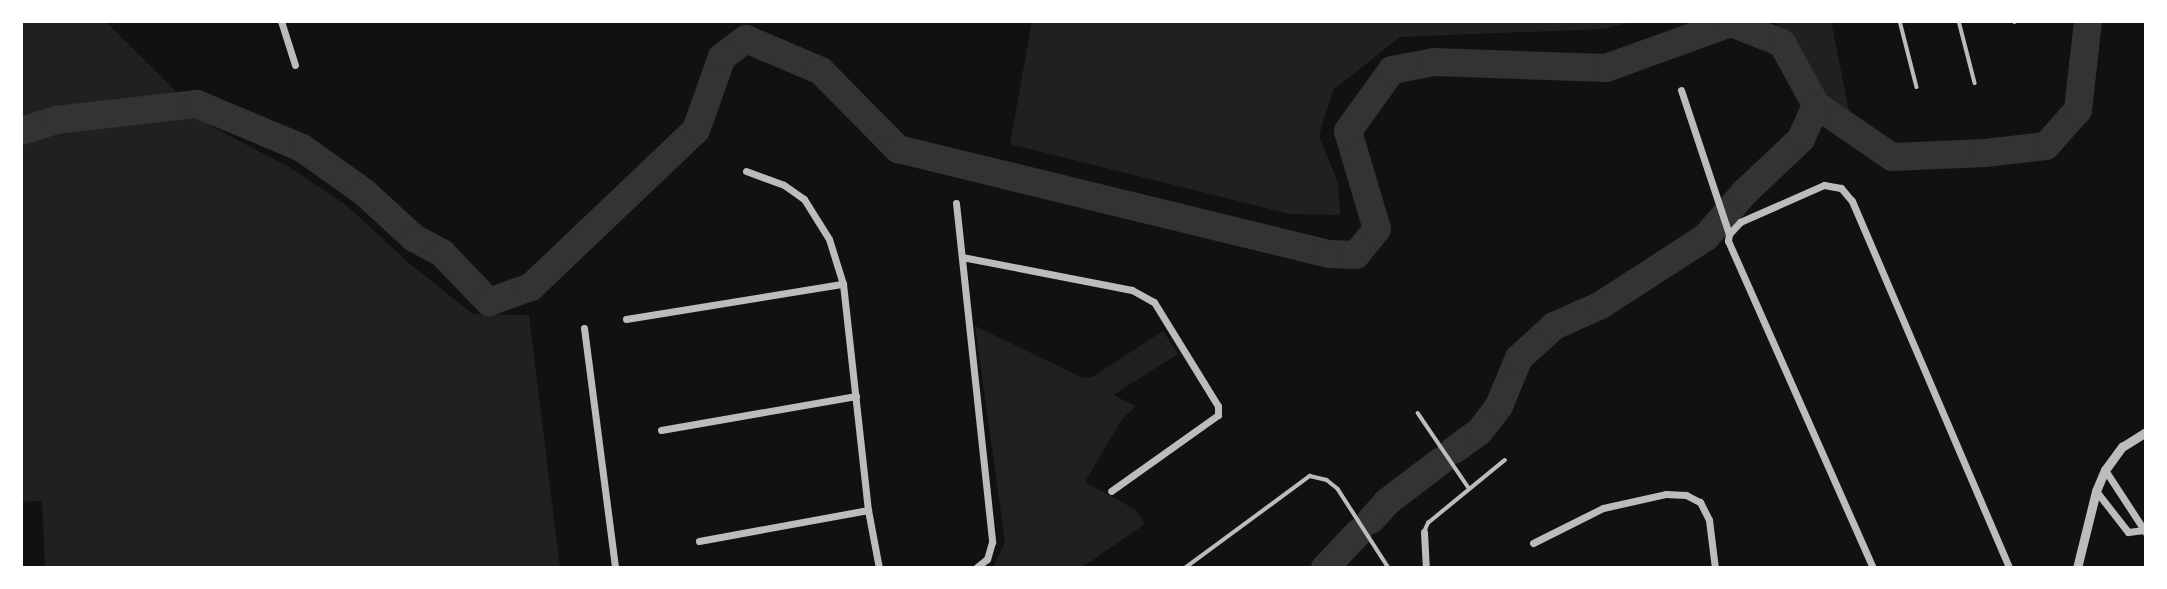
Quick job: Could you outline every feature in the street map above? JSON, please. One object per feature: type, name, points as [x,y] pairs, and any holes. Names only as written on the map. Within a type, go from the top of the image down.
[{"type":"street","points":[[281,21],[295,65]]},
{"type":"street","points":[[1681,90],[1727,230],[1729,248],[1873,568]]},
{"type":"street","points":[[746,171],[784,185],[804,199],[829,239],[843,284],[868,510],[879,568]]},
{"type":"street","points":[[1727,230],[1824,185],[1840,188],[1852,201],[2009,568]]},
{"type":"street","points":[[956,203],[992,542],[987,559],[976,568]]},
{"type":"street","points":[[962,257],[1132,290],[1154,302],[1218,407],[1218,415],[1111,491]]},
{"type":"street","points":[[626,319],[843,284]]},
{"type":"street","points":[[584,328],[615,568]]},
{"type":"street","points":[[661,430],[856,396]]},
{"type":"street","points":[[2077,568],[2096,491],[2105,470],[2122,447],[2146,432]]},
{"type":"street","points":[[2105,470],[2145,532]]},
{"type":"street","points":[[2096,491],[2128,532],[2145,532]]},
{"type":"street","points":[[1533,543],[1603,508],[1666,494],[1686,495],[1700,502],[1709,520],[1715,568]]},
{"type":"street","points":[[699,541],[868,510]]},
{"type":"street","points":[[1423,532],[1426,568]]},
{"type":"lane","points":[[1900,21],[1917,87]]},
{"type":"lane","points":[[1959,21],[1975,83]]},
{"type":"lane","points":[[1418,413],[1469,488]]},
{"type":"lane","points":[[1423,532],[1427,523],[1505,460]]},
{"type":"lane","points":[[1185,568],[1310,476],[1327,480],[1338,489],[1389,568]]},
{"type":"shaded area","points":[[21,21],[105,21],[211,126],[289,167],[346,205],[410,264],[473,314],[529,315],[560,568],[45,568],[42,501],[21,502]]},
{"type":"shaded area","points":[[1032,21],[1634,21],[1604,29],[1400,37],[1333,90],[1319,136],[1338,183],[1340,215],[1290,214],[1010,144]]},
{"type":"shaded area","points":[[1775,21],[1831,21],[1850,116],[1823,98]]},
{"type":"shaded area","points":[[975,326],[1083,378],[1092,377],[1163,331],[1178,354],[1113,395],[1136,406],[1122,419],[1085,482],[1136,510],[1145,524],[1081,568],[993,568],[1005,542]]},
{"type":"waterway","points":[[21,131],[56,120],[197,104],[302,148],[365,193],[414,238],[442,253],[489,302],[531,287],[696,130],[722,57],[746,39],[821,71],[898,149],[1329,254],[1356,255],[1377,229],[1348,131],[1392,70],[1434,62],[1606,68],[1731,23],[1782,43],[1816,105],[1892,157],[1985,153],[2046,146],[2078,110],[2088,21]]},
{"type":"waterway","points":[[1454,450],[1479,432],[1499,406],[1519,358],[1554,326],[1601,305],[1706,237],[1745,192],[1801,139],[1816,105]]},
{"type":"waterway","points":[[1371,520],[1387,502],[1441,461]]},
{"type":"waterway","points":[[1325,568],[1358,533]]}]
